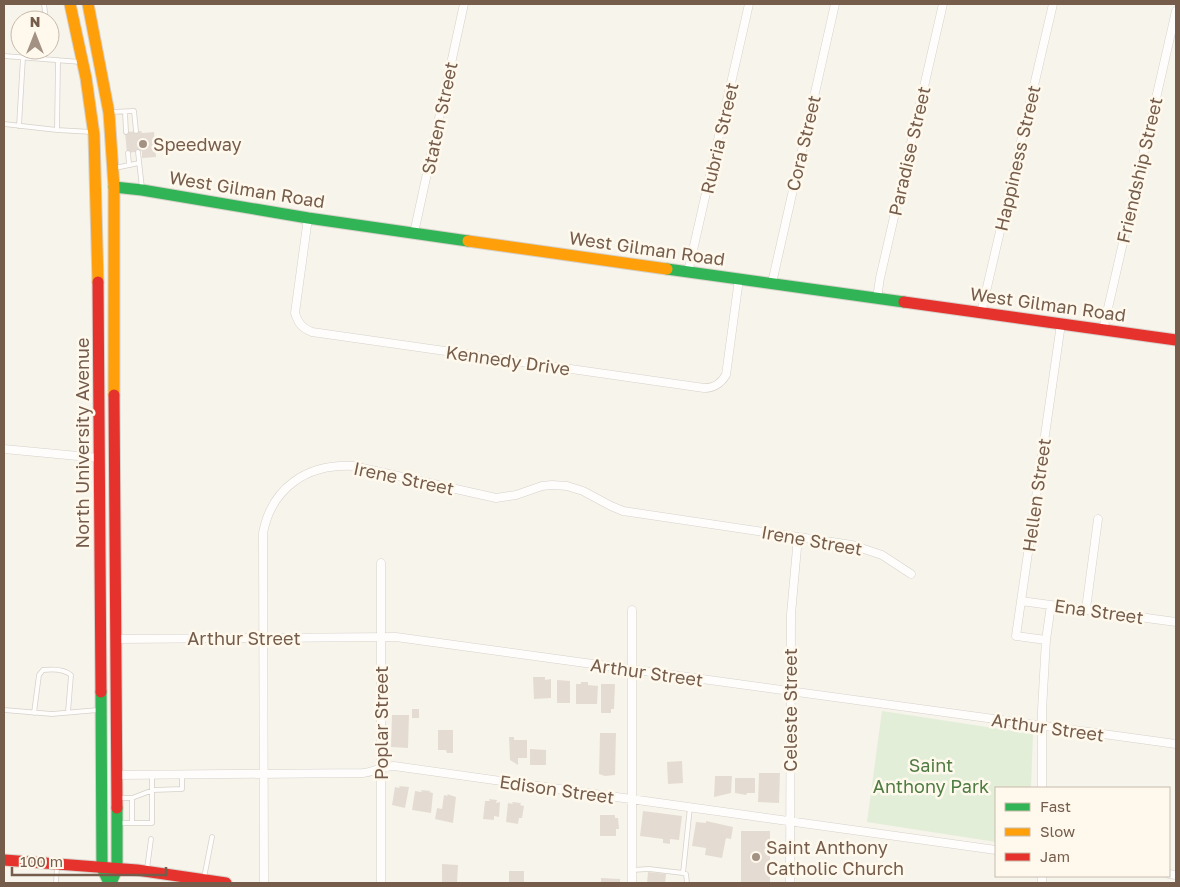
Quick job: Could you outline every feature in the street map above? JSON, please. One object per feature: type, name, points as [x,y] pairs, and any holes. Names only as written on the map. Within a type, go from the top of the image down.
[{"type":"main road","name":"North University Avenue","points":[[70,4],[83,62],[95,132],[100,372],[102,868],[110,883]]},
{"type":"main road","name":"North University Avenue","points":[[88,4],[109,113],[114,187],[115,639],[118,823],[117,869],[110,883]]},
{"type":"main road","name":"West Gilman Road","points":[[114,187],[308,218],[1176,340]]},
{"type":"main road","points":[[4,860],[146,872],[226,883]]},
{"type":"street","name":"Staten Street","points":[[414,233],[464,4]]},
{"type":"street","name":"Rubria Street","points":[[688,272],[749,4]]},
{"type":"street","name":"Cora Street","points":[[772,284],[835,4]]},
{"type":"street","name":"Paradise Street","points":[[877,298],[943,4]]},
{"type":"street","name":"Happiness Street","points":[[981,313],[1053,4]]},
{"type":"street","name":"Friendship Street","points":[[1103,330],[1176,11]]},
{"type":"street","name":"Kennedy Drive","points":[[308,218],[295,312],[300,324],[305,329],[312,332],[704,388],[715,386],[722,382],[726,375],[739,279]]},
{"type":"street","name":"Hellen Street","points":[[1046,640],[1016,636],[1060,324]]},
{"type":"street","points":[[4,449],[99,458]]},
{"type":"street","name":"Irene Street","points":[[264,883],[262,551],[265,526],[269,513],[277,499],[293,482],[312,471],[328,467],[352,466],[496,498],[516,495],[542,486],[573,487],[623,511],[852,544],[882,555],[911,574]]},
{"type":"street","points":[[1086,609],[1098,519]]},
{"type":"street","name":"Celeste Street","points":[[790,883],[791,614],[798,537]]},
{"type":"street","name":"Poplar Street","points":[[381,563],[381,883]]},
{"type":"street","name":"Ena Street","points":[[1021,600],[1176,622]]},
{"type":"street","points":[[1042,787],[1042,726],[1046,640],[1052,605]]},
{"type":"street","points":[[632,610],[632,883]]},
{"type":"street","name":"Arthur Street","points":[[115,639],[402,638],[1176,744]]},
{"type":"street","name":"Edison Street","points":[[117,775],[363,773],[394,766],[995,850]]},
{"type":"lane","points":[[19,126],[23,60]]},
{"type":"lane","points":[[56,130],[58,60],[83,62]]},
{"type":"lane","points":[[109,113],[134,111],[136,131]]},
{"type":"lane","points":[[125,112],[126,132]]},
{"type":"lane","points":[[4,124],[95,132]]},
{"type":"lane","points":[[138,152],[142,190]]},
{"type":"lane","points":[[128,153],[129,164]]},
{"type":"lane","points":[[113,168],[139,163]]},
{"type":"lane","points":[[34,712],[39,675],[44,670],[48,670],[64,671],[71,675],[68,712]]},
{"type":"lane","points":[[4,710],[52,714],[100,710]]},
{"type":"lane","points":[[118,823],[152,823],[152,774]]},
{"type":"lane","points":[[118,798],[132,798],[153,790],[182,789],[182,774]]},
{"type":"lane","points":[[132,798],[132,823]]},
{"type":"lane","points":[[683,873],[690,807]]},
{"type":"lane","points":[[204,880],[212,837]]},
{"type":"lane","points":[[146,872],[151,839]]},
{"type":"lane","points":[[56,883],[58,864]]},
{"type":"lane","points":[[632,870],[649,869],[683,873],[688,877],[687,883]]},
{"type":"green space","name":"Saint Anthony Park","points":[[882,711],[1033,734],[1031,787],[995,787],[995,842],[867,822]]},
{"type":"building","points":[[141,131],[142,133],[154,132],[156,157],[142,158],[142,151],[127,153],[125,132]]},
{"type":"building","points":[[533,677],[545,677],[545,680],[551,679],[551,698],[534,699]]},
{"type":"building","points":[[557,680],[570,681],[570,703],[557,703]]},
{"type":"building","points":[[581,682],[588,682],[588,685],[598,686],[597,704],[576,704],[576,684],[581,684]]},
{"type":"building","points":[[601,684],[615,684],[614,709],[611,709],[611,713],[601,713]]},
{"type":"building","points":[[412,709],[419,709],[419,718],[412,718]]},
{"type":"building","points":[[392,715],[409,715],[408,748],[391,747]]},
{"type":"building","points":[[438,730],[453,730],[453,753],[447,753],[446,750],[438,750]]},
{"type":"building","points":[[600,733],[616,733],[615,775],[605,776],[599,774]]},
{"type":"building","points":[[509,737],[514,737],[514,740],[527,740],[527,758],[518,758],[518,765],[510,760]]},
{"type":"building","points":[[530,749],[546,750],[546,765],[530,765]]},
{"type":"building","points":[[682,761],[683,783],[668,784],[667,762]]},
{"type":"building","points":[[759,773],[780,773],[779,803],[758,802]]},
{"type":"building","points":[[715,776],[732,776],[731,793],[714,797]]},
{"type":"building","points":[[735,778],[755,778],[755,793],[747,793],[746,795],[735,793]]},
{"type":"building","points":[[399,786],[409,787],[405,808],[392,805],[395,787],[400,788]]},
{"type":"building","points":[[421,790],[433,793],[431,813],[412,810],[415,791],[422,792]]},
{"type":"building","points":[[447,794],[456,797],[453,823],[435,819],[437,808],[442,809],[444,795],[448,796]]},
{"type":"building","points":[[489,799],[497,800],[496,803],[500,802],[499,817],[494,816],[494,820],[483,819],[485,801],[490,801]]},
{"type":"building","points":[[512,802],[521,803],[520,805],[524,806],[522,818],[519,818],[518,824],[506,822],[508,803],[513,804]]},
{"type":"building","points":[[643,811],[682,816],[679,840],[670,839],[670,844],[663,843],[663,839],[640,836]]},
{"type":"building","points":[[600,815],[615,815],[615,818],[618,818],[619,829],[616,829],[616,836],[600,836]]},
{"type":"building","points":[[706,821],[733,827],[731,839],[726,838],[722,858],[705,855],[706,848],[692,846],[696,822],[706,823]]},
{"type":"building","name":"Saint Anthony Catholic Church","points":[[741,831],[770,831],[770,883],[741,883]]},
{"type":"building","points":[[442,864],[458,865],[457,883],[442,883]]},
{"type":"building","points":[[509,871],[524,871],[524,883],[509,883]]},
{"type":"building","points":[[648,872],[666,874],[665,883],[647,883]]},
{"type":"building","points":[[601,878],[620,879],[620,883],[601,883]]},
{"type":"traffic: fast","points":[[114,187],[468,241]]},
{"type":"traffic: fast","points":[[667,269],[904,302]]},
{"type":"traffic: fast","points":[[101,692],[102,868],[109,883]]},
{"type":"traffic: fast","points":[[111,883],[117,869],[117,808]]},
{"type":"traffic: slow","points":[[70,4],[86,78],[94,135],[98,282]]},
{"type":"traffic: slow","points":[[88,4],[109,113],[114,187],[114,395]]},
{"type":"traffic: slow","points":[[468,241],[667,269]]},
{"type":"traffic: jam","points":[[98,282],[101,692]]},
{"type":"traffic: jam","points":[[904,302],[1176,340]]},
{"type":"traffic: jam","points":[[114,395],[117,808]]},
{"type":"traffic: jam","points":[[4,860],[137,870],[226,883]]},
{"type":"place","name":"Speedway","points":[[143,144]]},
{"type":"place","name":"Saint Anthony Catholic Church","points":[[756,857]]}]
